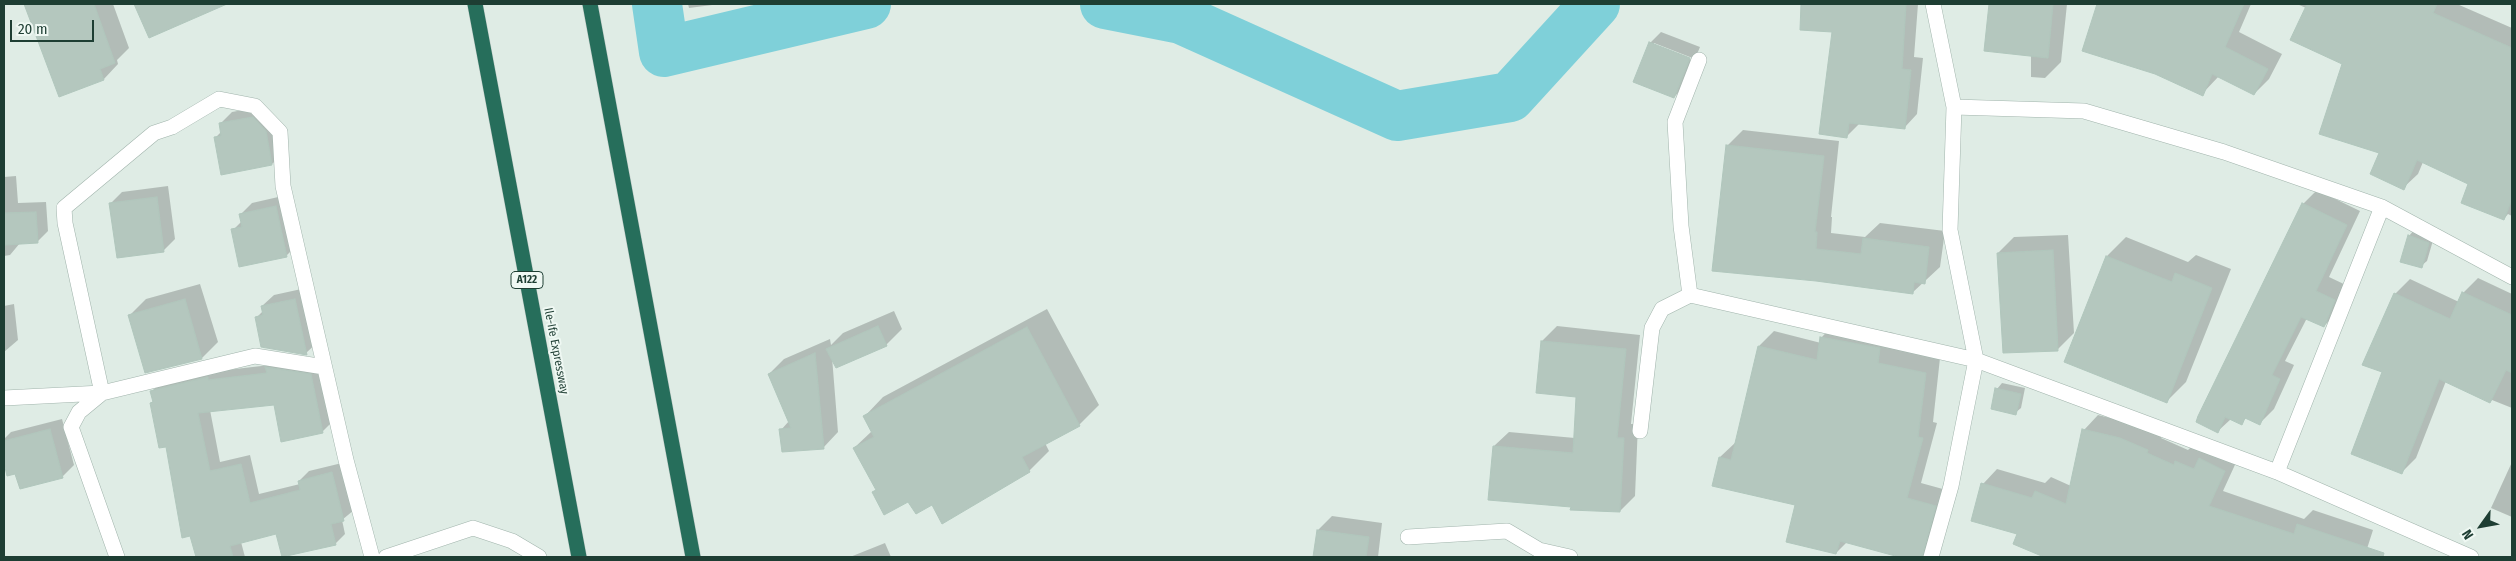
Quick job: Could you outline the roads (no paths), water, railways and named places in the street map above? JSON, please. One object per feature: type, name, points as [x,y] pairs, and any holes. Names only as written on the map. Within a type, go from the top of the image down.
[{"type":"highway","name":"Ile-Ife Expressway","points":[[475,4],[579,557]]},
{"type":"highway","points":[[590,4],[693,557]]},
{"type":"street","points":[[1931,557],[1951,486],[1976,360],[1950,230],[1954,106],[1933,4]]},
{"type":"street","points":[[1690,295],[1681,226],[1675,122],[1700,60]]},
{"type":"street","points":[[102,393],[65,223],[64,208],[154,133],[172,127],[219,99],[255,106],[280,132],[283,186],[346,460],[372,557]]},
{"type":"street","points":[[1954,106],[2084,111],[2224,152],[2382,207],[2512,277]]},
{"type":"street","points":[[2277,472],[2382,207]]},
{"type":"street","points":[[1640,432],[1652,328],[1662,309],[1690,295],[1976,360],[2277,472],[2471,557]]},
{"type":"street","points":[[4,398],[102,393],[254,356],[324,367]]},
{"type":"street","points":[[102,393],[79,412],[71,427],[117,557]]},
{"type":"street","points":[[386,557],[473,528],[512,541],[540,557]]},
{"type":"street","points":[[1408,537],[1507,531],[1539,550],[1570,557]]},
{"type":"waterway","points":[[657,4],[664,52],[866,4]]},
{"type":"waterway","points":[[1105,4],[1181,19],[1397,116],[1510,97],[1595,4]]}]
